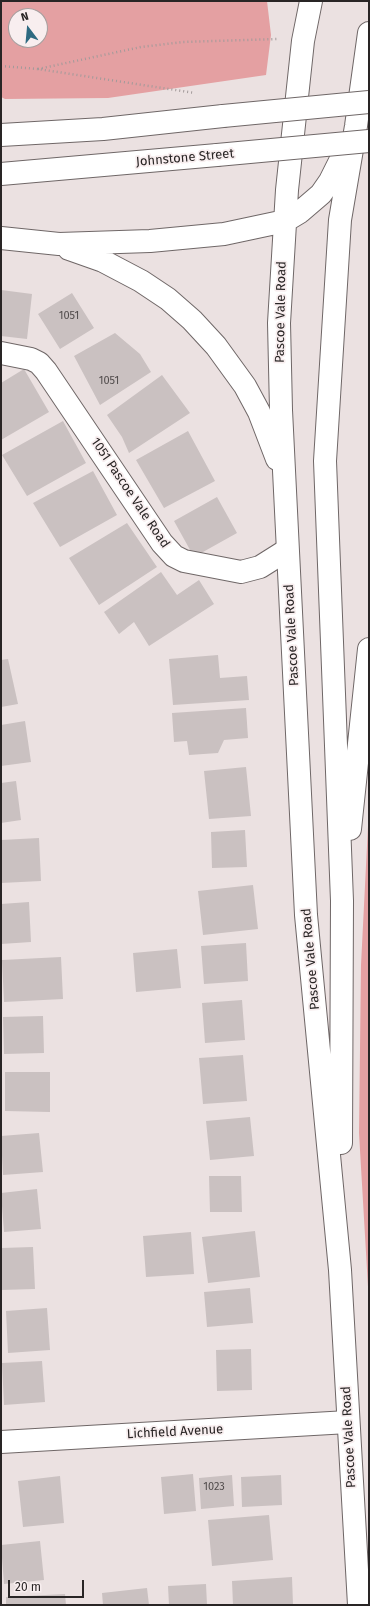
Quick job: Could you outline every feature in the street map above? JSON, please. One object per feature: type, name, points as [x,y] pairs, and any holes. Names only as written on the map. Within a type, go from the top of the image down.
[{"type":"main road","name":"Pascoe Vale Road","points":[[311,1],[303,41],[292,134],[279,322],[287,550],[306,915],[340,1270],[359,1605]]},
{"type":"main road","name":"Pascoe Vale Road","points":[[340,1270],[342,900],[325,461],[340,220],[363,134],[369,33]]},
{"type":"main road","points":[[1,135],[103,128],[369,102]]},
{"type":"main road","points":[[1,238],[45,243],[116,243],[224,234],[285,221],[300,212],[321,194],[335,171],[363,134]]},
{"type":"main road","name":"Johnstone Street","points":[[1,174],[217,155],[363,134]]},
{"type":"main road","points":[[45,243],[84,253],[130,275],[155,290],[192,320],[216,346],[245,386],[265,427],[284,476]]},
{"type":"main road","name":"1051 Pascoe Vale Road","points":[[1,352],[31,359],[39,363],[46,371],[162,543],[174,556],[184,561],[241,572],[260,567],[287,550]]},
{"type":"main road","points":[[342,900],[369,649]]},
{"type":"main road","name":"Lichfield Avenue","points":[[1,1442],[348,1422]]},
{"type":"path","points":[[38,69],[141,47],[183,42],[277,39],[303,41]]},
{"type":"path","points":[[1,66],[38,69],[203,94]]},
{"type":"shaded area","points":[[1,1],[267,1],[271,35],[266,75],[108,98],[5,99],[1,97]]},
{"type":"shaded area","points":[[369,806],[369,1304],[359,1133],[361,965]]},
{"type":"building","points":[[1,290],[32,294],[27,339],[1,336]]},
{"type":"building","points":[[72,293],[94,328],[60,349],[38,314]]},
{"type":"building","points":[[115,333],[140,354],[151,372],[100,405],[74,356]]},
{"type":"building","points":[[24,369],[49,412],[1,440],[1,383]]},
{"type":"building","points":[[162,375],[190,413],[129,453],[122,437],[107,415]]},
{"type":"building","points":[[63,421],[86,463],[27,496],[2,455]]},
{"type":"building","points":[[188,431],[215,481],[164,508],[136,460]]},
{"type":"building","points":[[93,471],[117,515],[60,547],[33,503]]},
{"type":"building","points":[[217,497],[237,533],[194,557],[174,521]]},
{"type":"building","points":[[127,523],[157,567],[99,605],[69,558]]},
{"type":"building","points":[[161,572],[177,595],[199,580],[214,604],[149,646],[134,622],[119,634],[104,612]]},
{"type":"building","points":[[218,655],[220,678],[247,676],[249,700],[173,705],[169,659]]},
{"type":"building","points":[[8,659],[18,704],[1,707],[1,660]]},
{"type":"building","points":[[246,708],[248,738],[224,740],[218,753],[189,755],[187,741],[174,742],[172,713]]},
{"type":"building","points":[[25,721],[31,762],[1,766],[1,725]]},
{"type":"building","points":[[246,767],[251,816],[209,819],[204,771]]},
{"type":"building","points":[[16,781],[21,820],[1,823],[1,783]]},
{"type":"building","points":[[245,830],[247,867],[212,868],[211,832]]},
{"type":"building","points":[[39,838],[41,881],[1,883],[1,840]]},
{"type":"building","points":[[253,885],[258,929],[203,935],[198,891]]},
{"type":"building","points":[[29,902],[31,942],[1,944],[1,904]]},
{"type":"building","points":[[246,943],[248,981],[204,984],[201,946]]},
{"type":"building","points":[[177,949],[181,988],[136,992],[133,953]]},
{"type":"building","points":[[61,957],[63,999],[4,1002],[2,960]]},
{"type":"building","points":[[242,1000],[245,1040],[205,1043],[202,1003]]},
{"type":"building","points":[[43,1016],[44,1053],[4,1054],[3,1017]]},
{"type":"building","points":[[243,1055],[247,1101],[203,1104],[199,1058]]},
{"type":"building","points":[[5,1072],[50,1072],[50,1112],[5,1111]]},
{"type":"building","points":[[250,1117],[254,1156],[210,1160],[206,1121]]},
{"type":"building","points":[[39,1133],[43,1172],[3,1175],[1,1136]]},
{"type":"building","points":[[209,1176],[241,1176],[242,1212],[210,1212]]},
{"type":"building","points":[[37,1189],[41,1229],[4,1232],[1,1193]]},
{"type":"building","points":[[255,1231],[260,1277],[208,1283],[202,1237]]},
{"type":"building","points":[[191,1232],[194,1274],[146,1277],[143,1236]]},
{"type":"building","points":[[33,1247],[35,1289],[1,1290],[1,1248]]},
{"type":"building","points":[[250,1288],[253,1323],[207,1327],[204,1292]]},
{"type":"building","points":[[47,1308],[50,1350],[8,1353],[6,1311]]},
{"type":"building","points":[[251,1349],[252,1390],[217,1391],[216,1350]]},
{"type":"building","points":[[42,1361],[45,1402],[4,1405],[2,1363]]},
{"type":"building","points":[[193,1474],[196,1511],[164,1514],[161,1477]]},
{"type":"building","points":[[232,1475],[234,1506],[201,1509],[199,1478]]},
{"type":"building","points":[[281,1475],[282,1505],[242,1507],[241,1477]]},
{"type":"building","points":[[60,1476],[64,1523],[23,1527],[18,1481]]},
{"type":"building","points":[[269,1515],[273,1560],[212,1566],[208,1520]]},
{"type":"building","points":[[40,1541],[44,1580],[4,1584],[1,1545]]},
{"type":"building","points":[[292,1577],[293,1605],[233,1605],[232,1581]]},
{"type":"building","points":[[206,1584],[207,1605],[169,1605],[168,1586]]},
{"type":"building","points":[[147,1588],[149,1605],[103,1605],[102,1593]]},
{"type":"building","points":[[65,1594],[66,1605],[6,1605],[6,1597]]}]
